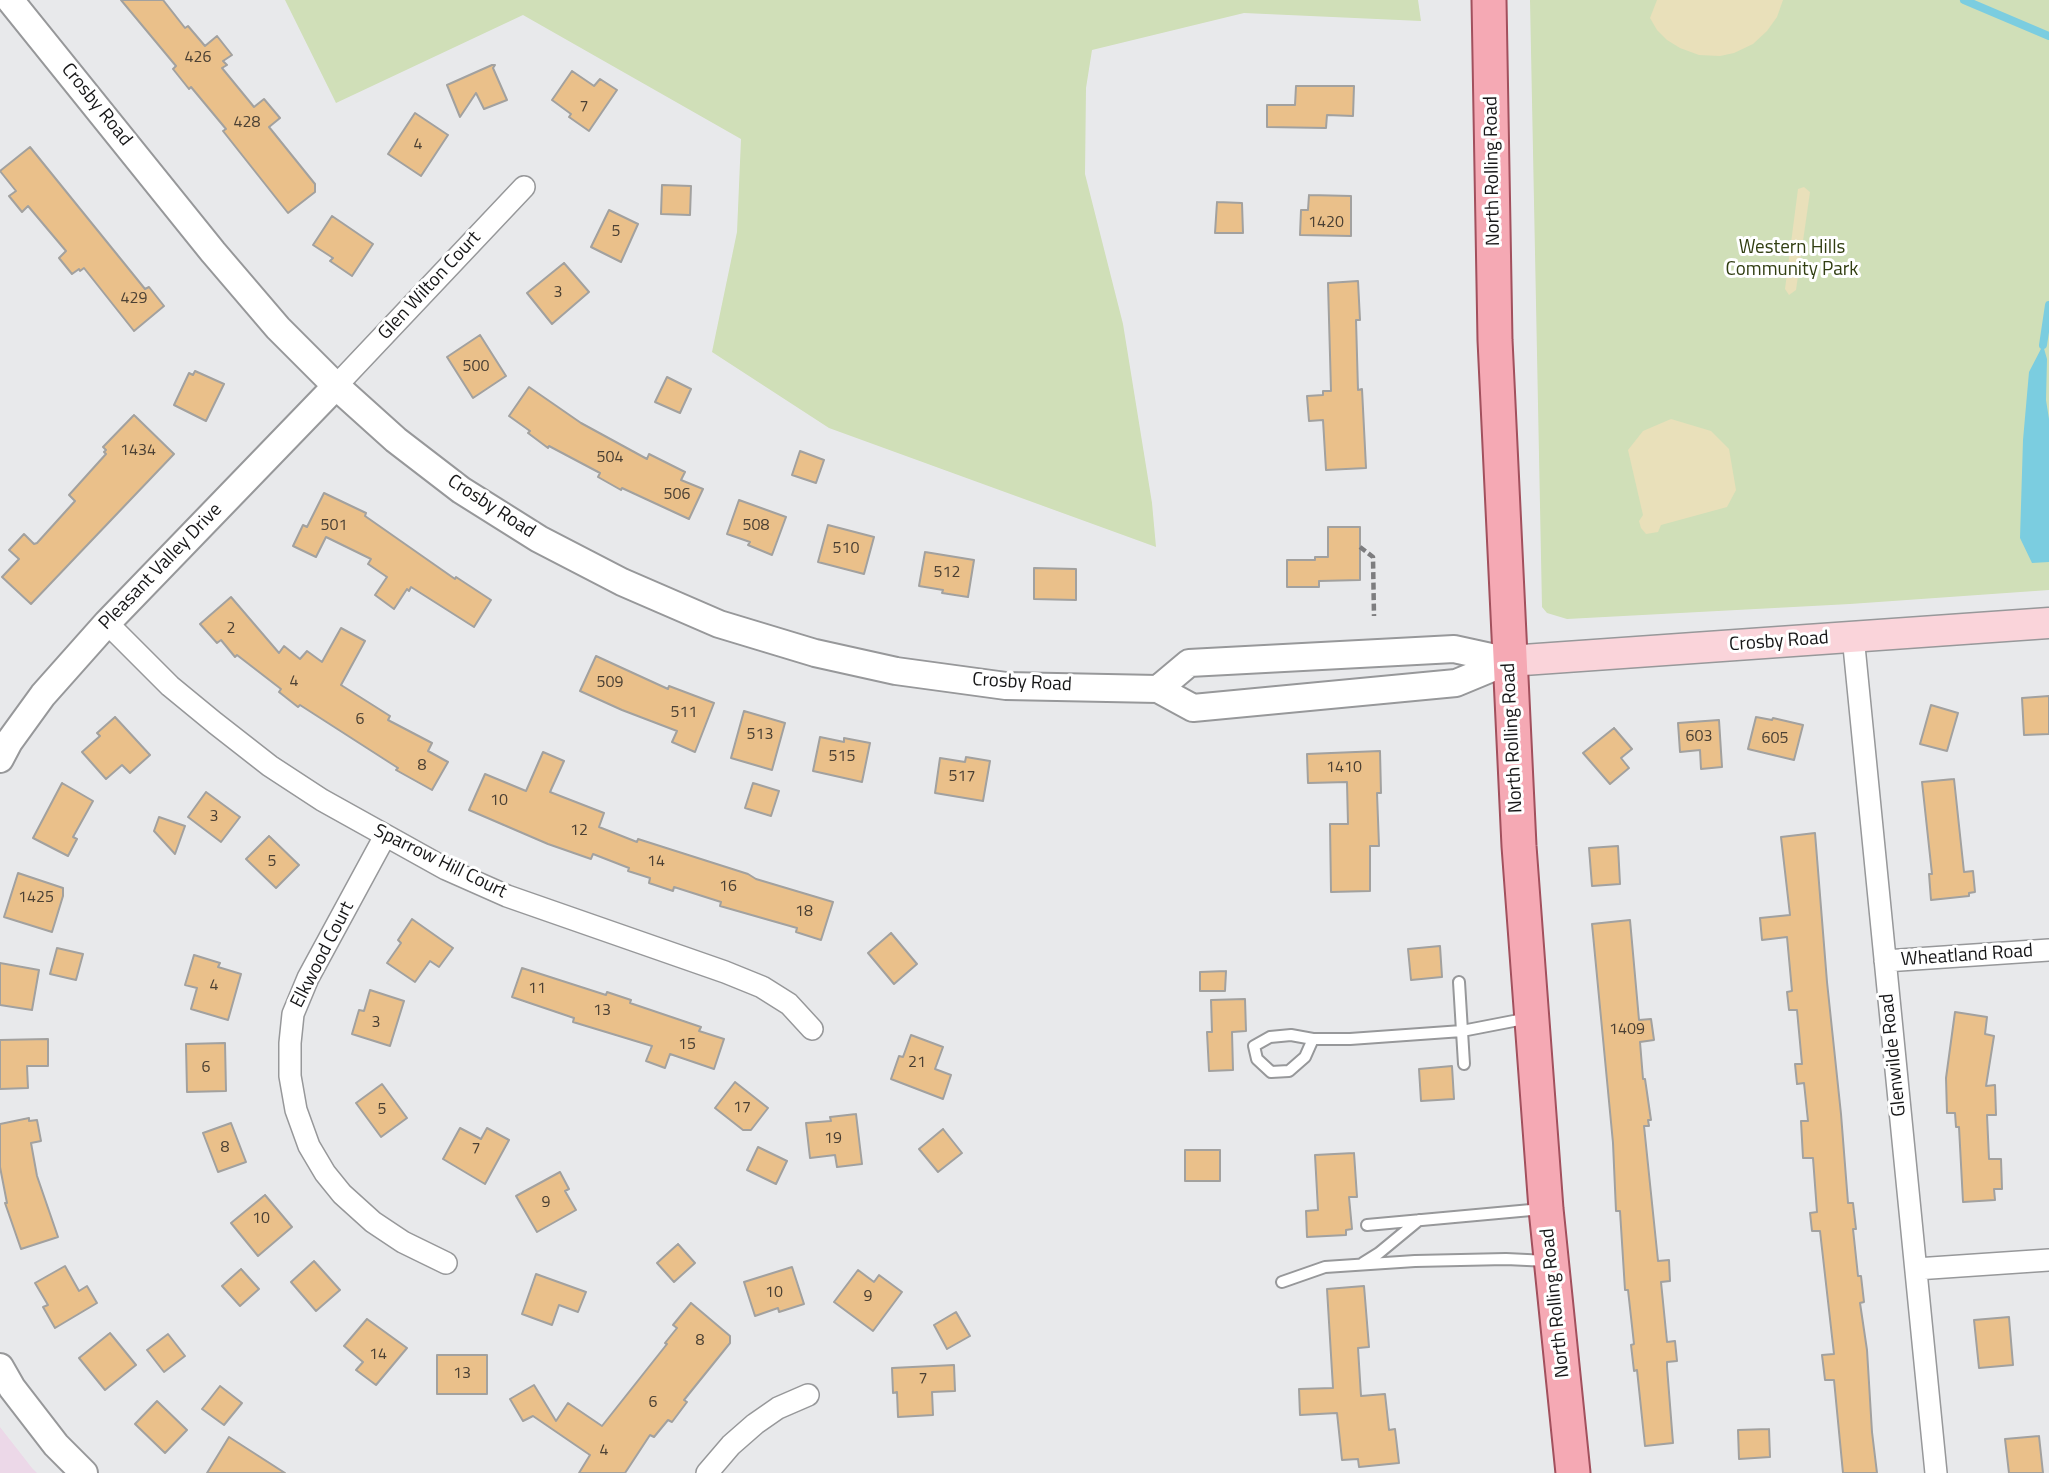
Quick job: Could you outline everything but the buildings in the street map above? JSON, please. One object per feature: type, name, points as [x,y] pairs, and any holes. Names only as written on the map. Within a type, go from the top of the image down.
[{"type":"main road","name":"North Rolling Road","points":[[1489,0],[1495,340],[1519,846],[1546,1209],[1573,1473]]},
{"type":"main road","name":"Crosby Road","points":[[1509,661],[2049,623]]},
{"type":"street","name":"Crosby Road","points":[[10,0],[221,261],[278,328],[336,386],[396,440],[461,491],[622,582],[719,624],[815,653],[896,671],[1006,685],[1157,689],[1193,708],[1456,683],[1509,661]]},
{"type":"street","name":"Glen Wilton Court","points":[[336,386],[524,187]]},
{"type":"street","name":"Pleasant Valley Drive","points":[[0,759],[43,695],[107,623],[336,386]]},
{"type":"street","name":"Sparrow Hill Court","points":[[107,623],[170,685],[215,723],[270,766],[321,800],[446,869],[507,896],[762,987],[789,1004],[812,1030]]},
{"type":"street","name":"Glenwilde Road","points":[[1853,636],[1936,1473]]},
{"type":"street","name":"Crosby Road","points":[[1157,689],[1189,663],[1454,649],[1509,661]]},
{"type":"street","name":"Elkwood Court","points":[[385,836],[303,990],[293,1014],[290,1076],[296,1110],[309,1146],[342,1194],[373,1222],[403,1242],[446,1263]]},
{"type":"street","name":"Wheatland Road","points":[[1885,961],[2049,950]]},
{"type":"street","points":[[1916,1269],[2049,1260]]},
{"type":"street","points":[[0,1367],[12,1388],[56,1445],[84,1473]]},
{"type":"street","points":[[707,1473],[731,1445],[755,1424],[778,1408],[808,1395]]},
{"type":"lane","points":[[1459,982],[1464,1064]]},
{"type":"lane","points":[[1313,1039],[1305,1057],[1289,1072],[1271,1072],[1257,1059],[1254,1046],[1270,1037],[1291,1035],[1313,1039],[1350,1039],[1462,1031],[1531,1017]]},
{"type":"lane","points":[[1367,1225],[1546,1209]]},
{"type":"lane","points":[[1361,1264],[1379,1253],[1419,1220]]},
{"type":"lane","points":[[1282,1282],[1325,1266],[1493,1259],[1551,1261]]},
{"type":"path","points":[[1360,547],[1373,557],[1374,616]]},
{"type":"shaded area","points":[[0,1427],[32,1468],[37,1473],[0,1473]]},
{"type":"green space","points":[[285,0],[1418,0],[1421,21],[1244,13],[1092,50],[1086,88],[1085,174],[1123,324],[1152,503],[1156,547],[829,428],[712,352],[737,232],[741,139],[523,15],[336,103]]},
{"type":"green space","name":"Western Hills Community Park","points":[[1530,0],[2049,0],[2049,590],[1567,619],[1547,613],[1542,607]]},
{"type":"sand","points":[[1657,0],[1783,0],[1777,17],[1753,44],[1720,56],[1699,55],[1667,40],[1650,18]]},
{"type":"sand","points":[[1804,187],[1810,192],[1796,290],[1789,295],[1785,289],[1798,189]]},
{"type":"sand","points":[[1671,419],[1711,431],[1729,449],[1736,490],[1727,507],[1661,525],[1658,532],[1646,534],[1639,521],[1643,515],[1628,450],[1643,431]]},
{"type":"water","points":[[2043,345],[2047,359],[2046,400],[2049,419],[2049,562],[2032,563],[2020,538],[2023,440],[2029,372]]},
{"type":"waterway","points":[[1964,0],[2049,36]]},
{"type":"waterway","points":[[2043,345],[2049,305]]}]
